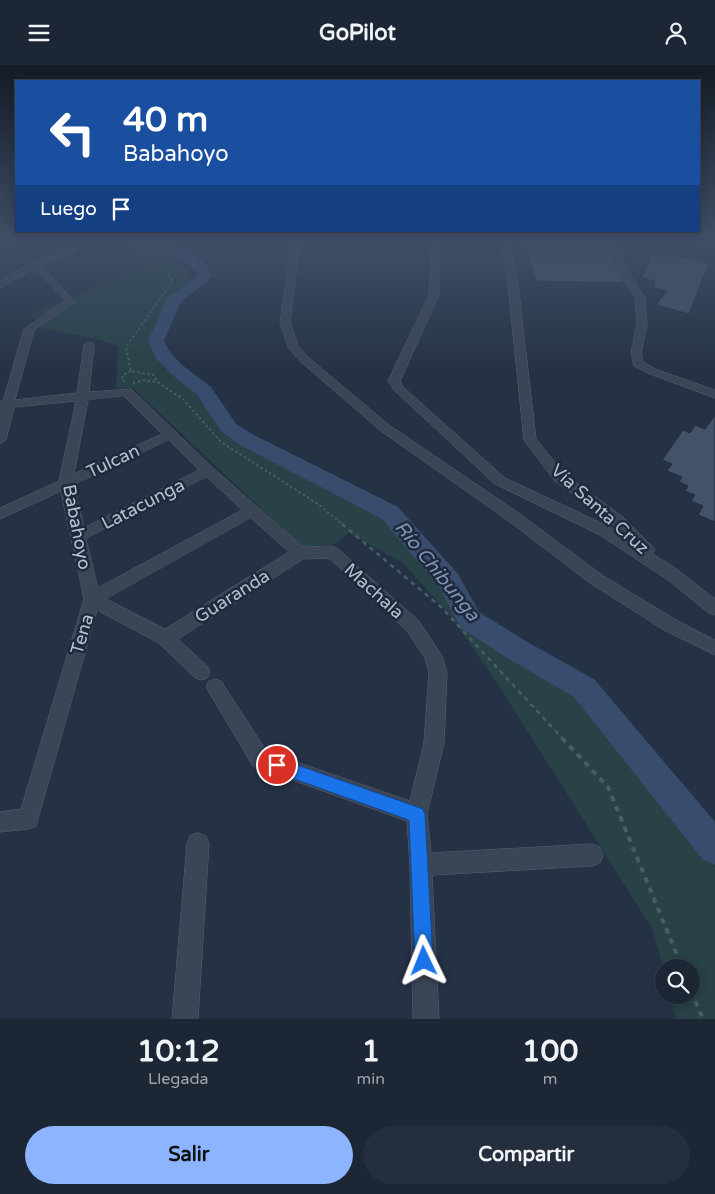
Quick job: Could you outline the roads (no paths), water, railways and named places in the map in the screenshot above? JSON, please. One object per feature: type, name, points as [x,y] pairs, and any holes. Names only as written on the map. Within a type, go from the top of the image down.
[{"type":"street","points":[[0,440],[4,405],[29,329],[70,302],[53,283]]},
{"type":"street","points":[[290,283],[285,322],[293,347],[305,360],[385,428],[515,518],[596,579],[670,625],[715,649]]},
{"type":"street","points":[[434,283],[434,295],[394,381],[399,389],[500,481],[605,531],[671,575]]},
{"type":"street","name":"Vía Santa Cruz","points":[[513,283],[530,440],[560,477],[618,521],[671,575],[715,608]]},
{"type":"street","points":[[631,283],[640,298],[642,324],[636,353],[638,364],[654,372],[715,394]]},
{"type":"street","name":"Babahoyo","points":[[89,345],[83,397],[66,482],[92,599]]},
{"type":"street","points":[[4,405],[127,391],[208,471],[253,509],[300,553]]},
{"type":"street","name":"Tulcan","points":[[0,514],[172,434]]},
{"type":"street","name":"Latacunga","points":[[78,537],[208,471]]},
{"type":"street","name":"Tena","points":[[0,822],[29,819],[92,599],[253,509]]},
{"type":"street","name":"Machala","points":[[300,553],[332,552],[413,626],[433,656],[438,673],[434,743],[417,815],[421,865],[426,1019]]},
{"type":"street","name":"Guaranda","points":[[165,638],[300,553]]},
{"type":"street","points":[[92,599],[165,638],[201,671]]},
{"type":"street","points":[[215,687],[260,759],[417,815]]},
{"type":"street","points":[[185,1019],[198,844]]},
{"type":"street","points":[[421,865],[592,855]]},
{"type":"waterway","name":"Río Chibunga","points":[[197,283],[173,301],[156,341],[162,354],[176,369],[204,391],[229,428],[247,440],[390,513],[449,581],[470,620],[519,651],[584,688],[715,848]]}]
